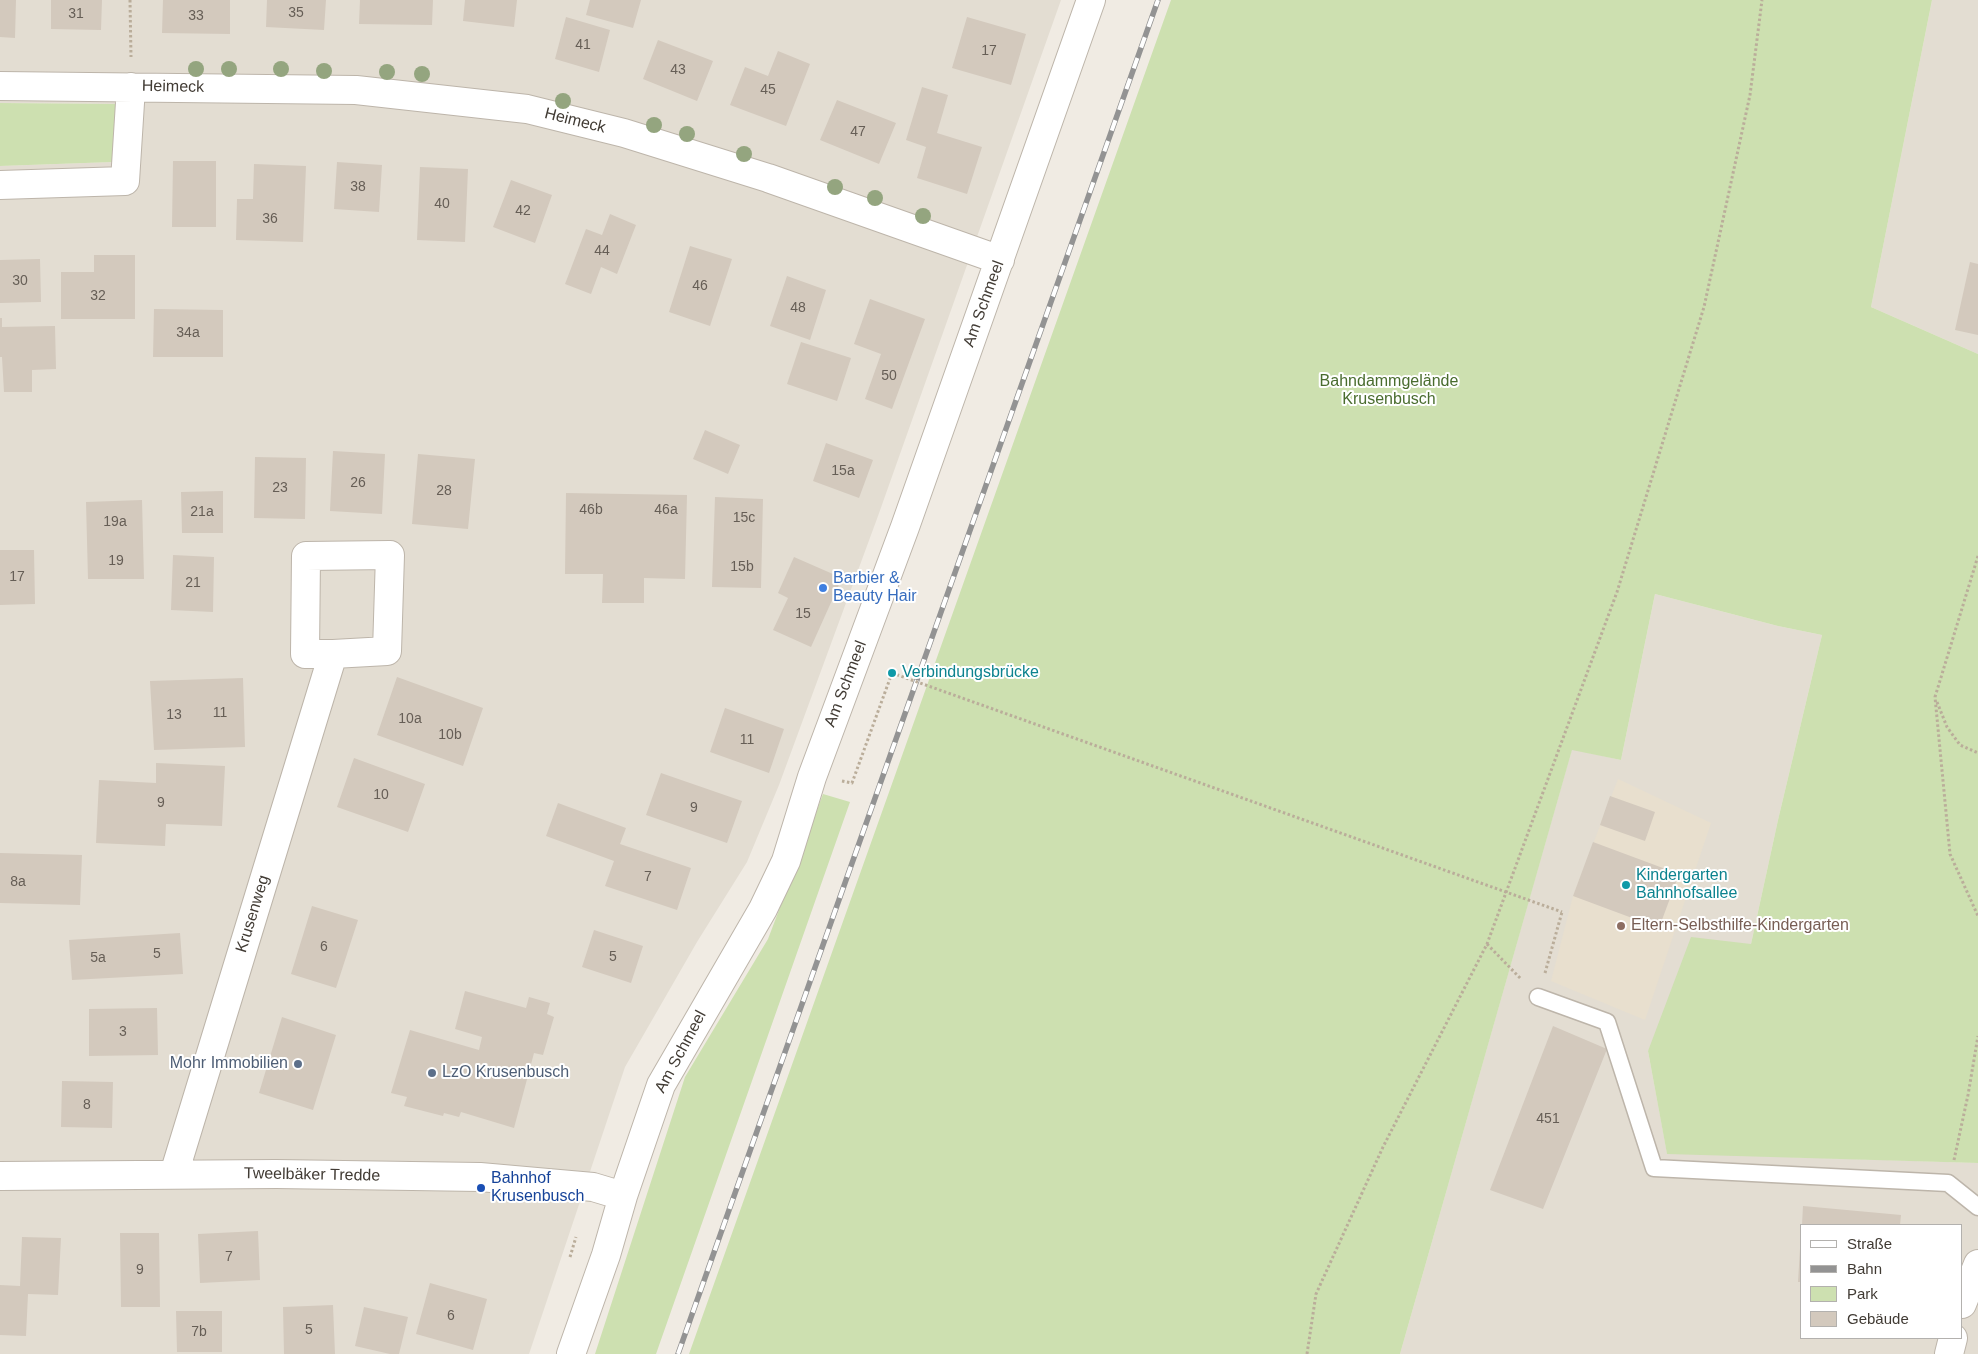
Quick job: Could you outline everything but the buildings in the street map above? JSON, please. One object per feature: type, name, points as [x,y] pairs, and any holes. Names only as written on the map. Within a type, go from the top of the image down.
[{"type":"street","name":"Am Schmeel","points":[[571,1354],[606,1255],[623,1196],[661,1085],[763,909],[786,861],[812,777],[905,527],[1091,0]]},
{"type":"street","name":"Heimeck","points":[[0,86],[356,90],[527,109],[624,133],[768,178],[1000,260]]},
{"type":"street","name":"Heimeck","points":[[0,185],[125,181],[131,87]]},
{"type":"street","points":[[390,555],[387,651],[334,654],[305,654],[306,556],[390,555]]},
{"type":"street","name":"Krusenweg","points":[[174,1174],[334,654]]},
{"type":"street","name":"Tweelbäker Tredde","points":[[0,1176],[174,1174],[480,1177],[593,1187],[623,1196]]},
{"type":"street","points":[[1963,1302],[1978,1264]]},
{"type":"street","points":[[1949,1354],[1953,1339]]},
{"type":"lane","points":[[1538,997],[1607,1022],[1654,1168],[1948,1183],[1978,1207]]},
{"type":"path","points":[[130,0],[131,87]]},
{"type":"path","points":[[1307,1354],[1316,1294],[1383,1146],[1487,944],[1617,592],[1704,307],[1750,95],[1762,0]]},
{"type":"path","points":[[1978,556],[1935,697],[1950,854],[1978,916]]},
{"type":"path","points":[[852,783],[892,673],[1562,912],[1538,997]]},
{"type":"path","points":[[1935,697],[1947,727],[1960,745],[1978,753]]},
{"type":"path","points":[[1487,944],[1538,997]]},
{"type":"path","points":[[1948,1183],[1968,1095],[1978,1036]]},
{"type":"path","points":[[568,1261],[577,1233]]},
{"type":"shaded area","points":[[0,0],[1061,0],[878,516],[779,785],[747,862],[697,942],[625,1067],[529,1354],[0,1354],[0,166],[113,162],[116,104],[0,103]]},
{"type":"shaded area","points":[[1932,0],[1978,0],[1978,354],[1871,307]]},
{"type":"shaded area","points":[[1655,594],[1778,626],[1822,635],[1751,944],[1648,1051],[1667,1153],[1978,1163],[1978,1354],[1400,1354],[1572,749],[1621,760]]},
{"type":"shaded area","name":"Eltern-Selbsthilfe-Kindergarten","points":[[1618,779],[1711,823],[1645,1020],[1551,981],[1573,896]]},
{"type":"green space","name":"Bahndammgelände Krusenbusch","points":[[1171,0],[1932,0],[1871,307],[1978,354],[1978,1163],[1667,1154],[1648,1051],[1691,937],[1751,944],[1822,635],[1778,626],[1655,594],[1621,760],[1572,750],[1400,1354],[689,1354]]},
{"type":"green space","points":[[0,103],[117,104],[113,162],[0,166]]},
{"type":"green space","points":[[823,794],[850,802],[656,1354],[595,1354],[685,1077],[768,939]]},
{"type":"railway","points":[[678,1354],[1158,0]]},
{"type":"place","name":"Barbier & Beauty Hair","points":[[823,588]]},
{"type":"place","name":"Verbindungsbrücke","points":[[892,673]]},
{"type":"place","name":"Kindergarten Bahnhofsallee","points":[[1626,885]]},
{"type":"place","name":"Eltern-Selbsthilfe-Kindergarten","points":[[1621,926]]},
{"type":"place","name":"Mohr Immobilien","points":[[298,1064]]},
{"type":"place","name":"LzO Krusenbusch","points":[[432,1073]]},
{"type":"place","name":"Bahnhof Krusenbusch","points":[[481,1188]]}]
